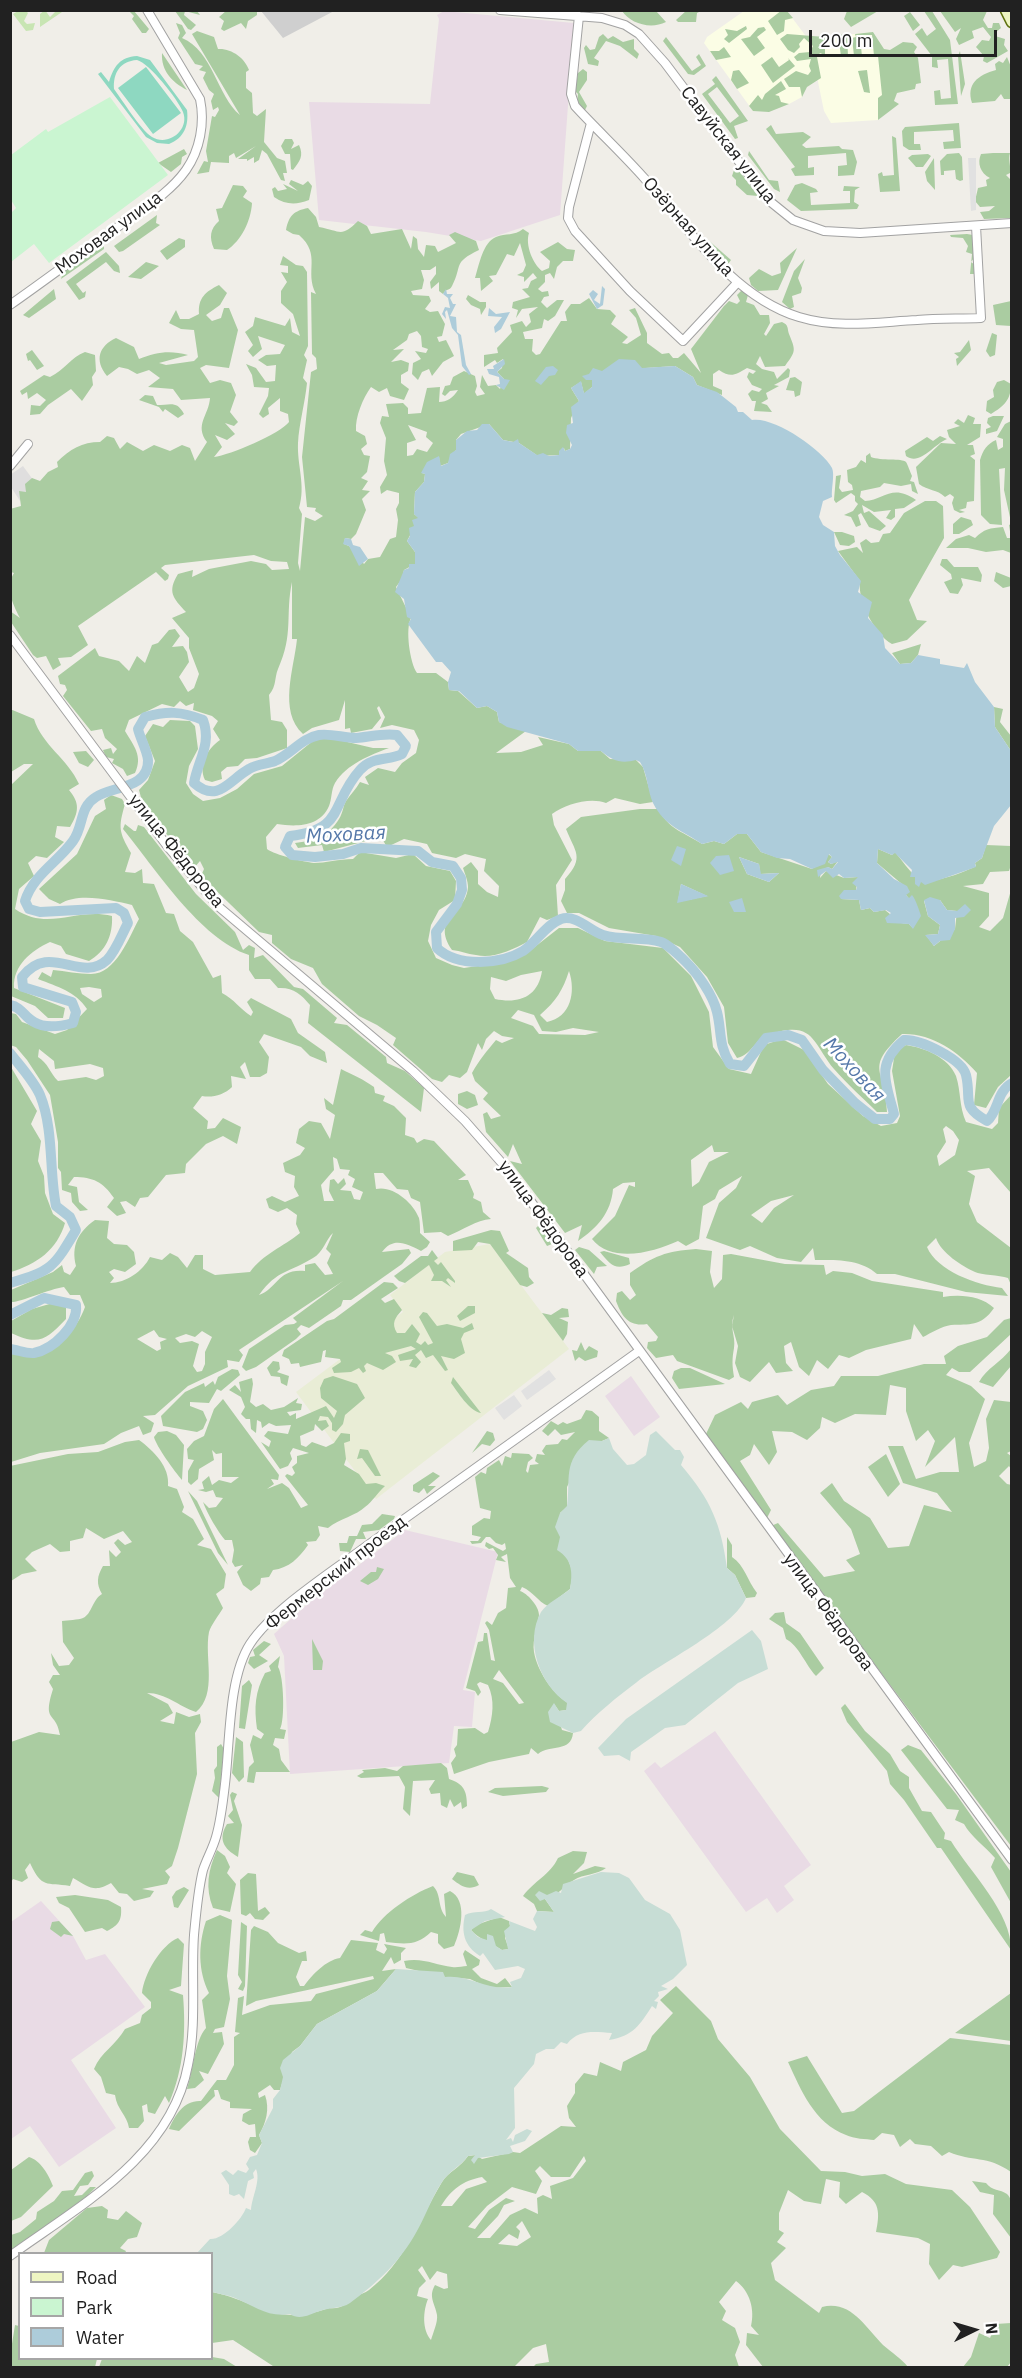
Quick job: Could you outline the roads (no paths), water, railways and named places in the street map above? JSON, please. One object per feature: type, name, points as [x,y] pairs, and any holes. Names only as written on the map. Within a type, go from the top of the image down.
[{"type":"main road","points":[[1006,10],[1011,22]]},
{"type":"street","name":"Моховая улица","points":[[10,305],[163,194],[186,169],[196,150],[202,131],[203,112],[200,99],[147,10]]},
{"type":"street","name":"Савуйская улица","points":[[500,10],[582,14],[625,25],[650,45],[767,199],[793,220],[824,231],[860,233],[1011,223]]},
{"type":"street","name":"Озёрная улица","points":[[582,14],[571,94],[575,106],[645,178],[698,242],[738,282],[784,312],[801,318],[831,323],[875,325],[918,320],[981,318],[976,226]]},
{"type":"street","points":[[591,123],[568,207],[568,218],[575,231],[598,256],[683,341],[738,282]]},
{"type":"street","points":[[10,466],[28,444]]},
{"type":"street","name":"улица Фёдорова","points":[[10,635],[168,847],[219,907],[413,1071],[465,1121],[508,1170],[1011,1860]]},
{"type":"street","name":"Фермерский проезд","points":[[10,2256],[118,2177],[137,2159],[160,2129],[188,2069],[191,2045],[194,1946],[203,1872],[221,1816],[236,1687],[244,1656],[250,1644],[275,1617],[330,1573],[639,1351]]},
{"type":"water","points":[[602,286],[605,289],[603,305],[597,309],[589,294],[593,290],[598,294],[594,300],[600,304]]},
{"type":"water","points":[[446,289],[447,294],[453,294],[450,298],[453,304],[456,304],[450,316],[456,317],[457,332],[461,335],[466,365],[471,374],[469,375],[462,366],[458,335],[452,328],[447,310],[446,319],[442,314],[445,307],[450,308],[448,298],[443,294]]},
{"type":"water","points":[[489,308],[496,314],[510,312],[501,329],[495,333],[494,327],[502,317],[488,316]]},
{"type":"water","points":[[504,359],[505,364],[497,372],[504,379],[510,380],[504,390],[496,385],[500,384],[499,377],[489,374],[487,369],[494,369],[493,366]]},
{"type":"water","points":[[619,359],[635,360],[642,368],[675,366],[693,377],[697,385],[717,392],[736,407],[738,412],[743,412],[752,420],[761,420],[784,428],[808,443],[827,460],[833,474],[832,497],[823,501],[819,517],[823,525],[834,532],[835,546],[861,581],[858,592],[872,602],[868,618],[883,635],[885,648],[900,664],[911,663],[918,655],[940,659],[940,664],[964,668],[967,663],[975,682],[994,707],[995,727],[1011,751],[1011,805],[994,826],[982,858],[975,863],[976,867],[925,885],[921,882],[919,887],[915,884],[915,877],[910,877],[912,870],[895,853],[892,855],[878,849],[877,863],[894,879],[907,886],[910,892],[906,895],[909,898],[912,895],[916,902],[921,916],[913,929],[909,924],[887,923],[885,918],[891,913],[886,910],[874,912],[870,908],[861,910],[859,900],[841,899],[839,896],[844,890],[856,890],[857,887],[852,883],[858,877],[844,878],[839,874],[833,878],[826,871],[818,877],[817,870],[828,867],[832,869],[838,862],[831,864],[828,862],[832,857],[829,854],[825,864],[812,869],[790,859],[777,858],[761,852],[747,834],[737,834],[724,844],[714,841],[702,844],[663,818],[653,803],[640,762],[636,760],[617,761],[601,751],[578,751],[569,744],[507,727],[499,722],[497,712],[487,706],[477,708],[459,691],[449,690],[448,682],[451,672],[442,662],[436,662],[408,624],[411,619],[407,617],[404,599],[395,592],[404,570],[409,568],[409,564],[415,564],[415,552],[407,541],[410,536],[409,528],[414,526],[412,520],[418,518],[414,514],[415,492],[424,482],[425,474],[421,473],[427,462],[439,456],[441,466],[448,463],[450,454],[456,450],[456,440],[467,431],[477,430],[482,424],[489,424],[503,440],[513,442],[518,439],[519,443],[537,455],[543,453],[549,456],[559,455],[563,447],[565,451],[572,445],[566,433],[567,425],[573,423],[571,407],[579,401],[571,388],[581,381],[584,393],[592,387],[592,380],[586,380],[582,376],[589,374],[593,368],[602,371]]},
{"type":"water","points":[[553,366],[558,370],[555,375],[549,376],[541,385],[535,381],[546,367]]},
{"type":"water","points":[[345,538],[351,539],[353,545],[360,547],[368,559],[359,566],[349,546],[343,544]]},
{"type":"water","points":[[677,846],[686,849],[681,866],[671,860]]},
{"type":"water","points":[[729,855],[734,871],[720,875],[710,863],[716,856]]},
{"type":"water","points":[[739,857],[759,864],[761,874],[779,873],[769,882],[747,874]]},
{"type":"water","points":[[681,884],[708,896],[709,896],[677,903]]},
{"type":"water","points":[[930,897],[940,900],[947,910],[957,911],[965,904],[971,910],[964,917],[955,918],[955,929],[950,940],[940,941],[934,946],[925,935],[938,934],[940,925],[928,916],[924,900]]},
{"type":"water","points":[[742,898],[746,912],[734,912],[729,902]]},
{"type":"waterway","name":"Моховая","points":[[10,1005],[43,1026],[73,1023],[76,1012],[72,1002],[23,987],[22,977],[33,967],[43,963],[54,962],[86,968],[97,966],[107,960],[116,947],[128,923],[124,913],[116,908],[40,912],[29,909],[25,901],[40,876],[73,841],[84,811],[91,801],[103,793],[136,782],[143,776],[148,760],[138,729],[145,717],[174,713],[203,720],[206,737],[194,783],[210,791],[223,788],[252,767],[275,761],[319,735],[356,738],[397,735],[406,746],[402,754],[365,766],[351,782],[329,821],[308,833],[290,836],[285,847],[292,855],[315,857],[343,854],[361,848],[418,851],[432,862],[453,866],[461,878],[462,890],[457,904],[436,932],[437,948],[445,954],[479,962],[514,956],[533,943],[550,925],[567,918],[610,937],[661,942],[686,962],[709,992],[715,1005],[722,1044],[730,1064],[744,1066],[766,1038],[788,1035],[802,1040],[823,1070],[855,1103],[875,1119],[890,1119],[894,1114],[886,1083],[886,1066],[889,1057],[904,1040],[930,1046],[957,1063],[966,1075],[970,1106],[987,1121],[994,1112],[1003,1091],[1012,1083]]},
{"type":"waterway","name":"Моховая","points":[[10,1053],[31,1079],[40,1095],[47,1122],[56,1206],[70,1217],[76,1230],[57,1260],[44,1271],[10,1283]]},
{"type":"waterway","name":"Моховая","points":[[10,1315],[44,1298],[76,1305],[76,1313],[69,1328],[49,1347],[34,1353],[10,1349]]}]
